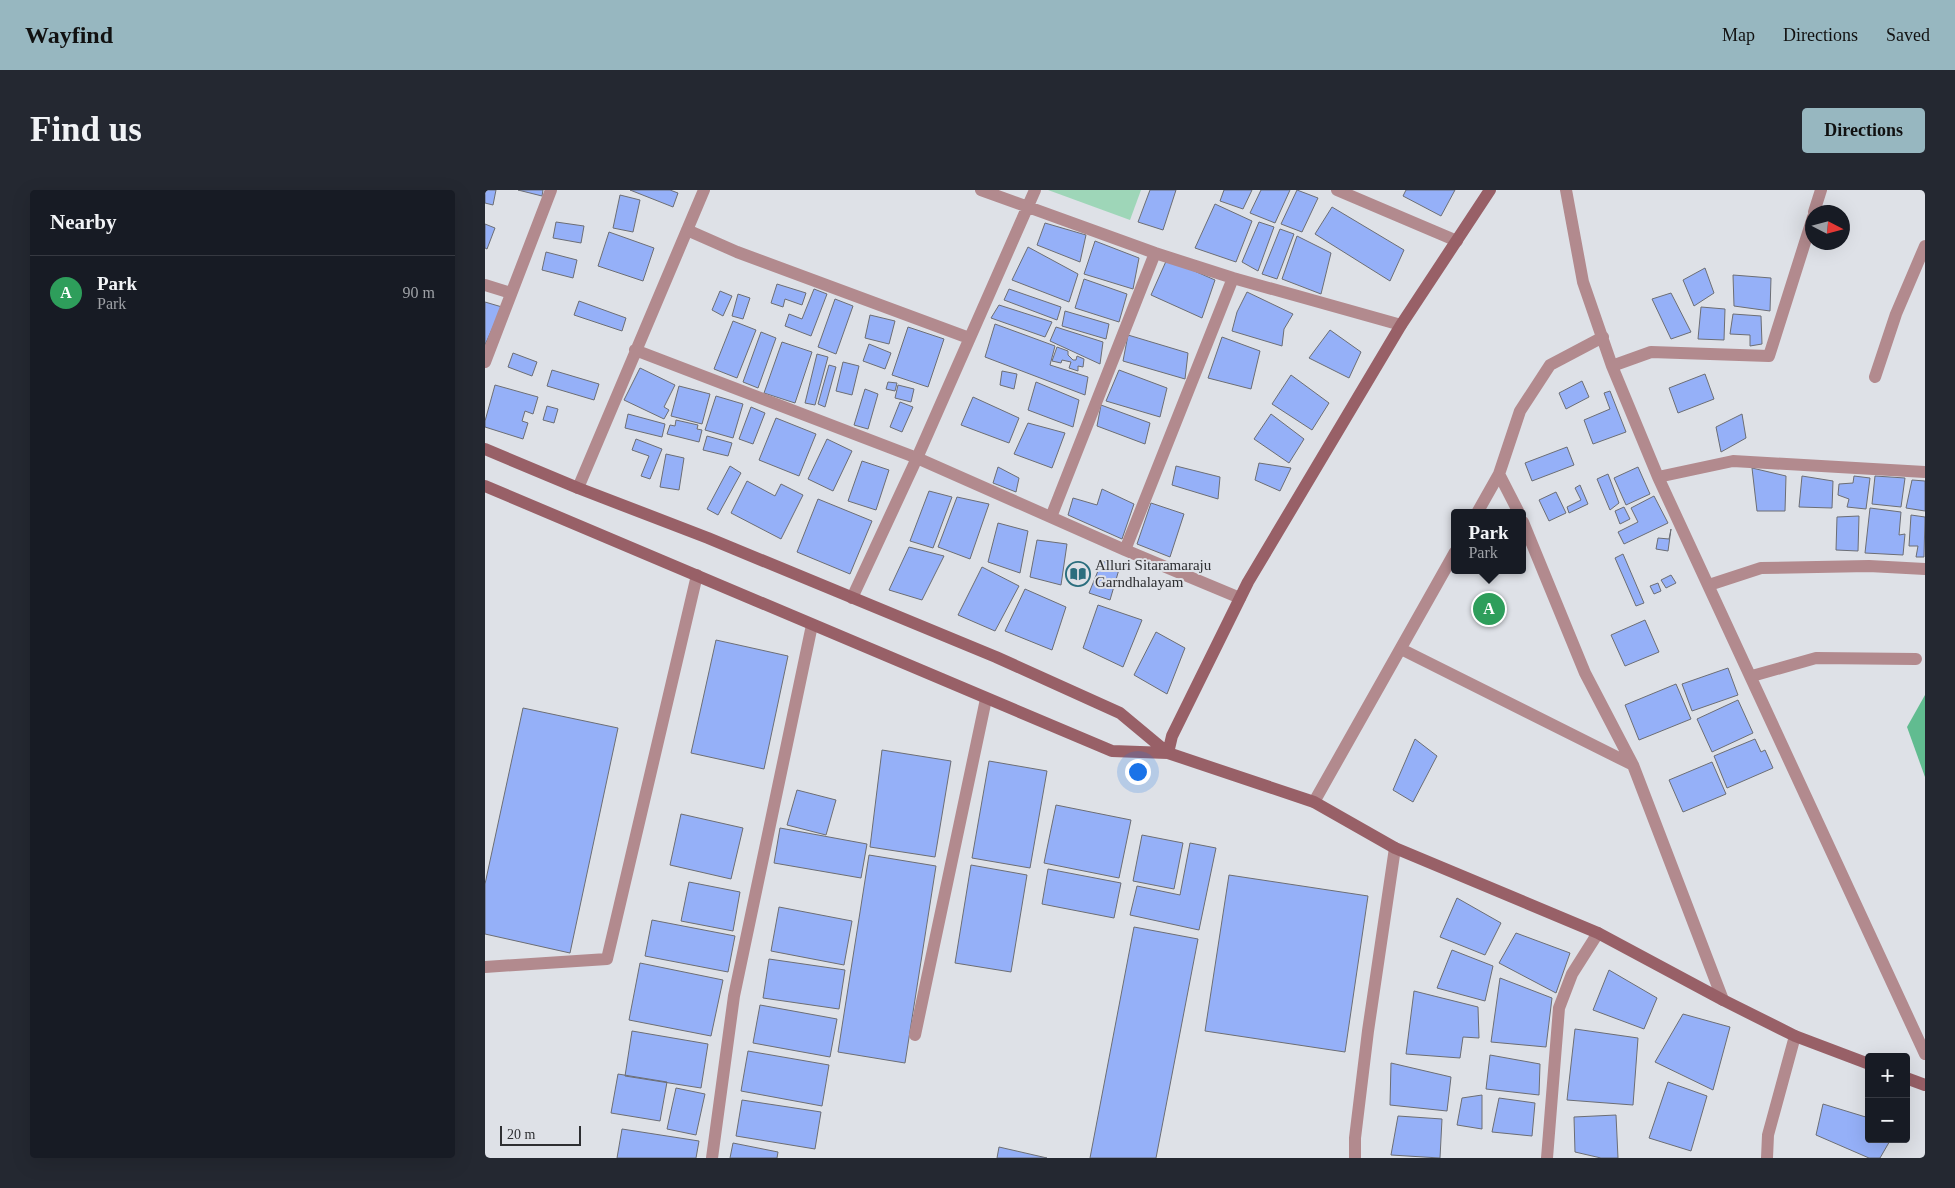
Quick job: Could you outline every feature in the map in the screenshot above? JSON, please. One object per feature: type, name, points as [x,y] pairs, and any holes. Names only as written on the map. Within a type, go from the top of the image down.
[{"type":"main road","points":[[1168,754],[1172,736],[1248,582],[1401,325],[1490,190]]},
{"type":"main road","points":[[485,449],[578,488],[708,538],[995,658],[1120,714],[1168,754]]},
{"type":"main road","points":[[485,486],[697,575],[812,626],[1112,751],[1168,754],[1313,802],[1395,848],[1598,933],[1795,1036],[1865,1062]]},
{"type":"main road","points":[[1910,1079],[1925,1085]]},
{"type":"street","points":[[485,362],[551,190]]},
{"type":"street","points":[[578,488],[704,190]]},
{"type":"street","points":[[981,190],[1155,253],[1233,278],[1401,325]]},
{"type":"street","points":[[852,598],[917,458],[1035,190]]},
{"type":"street","points":[[1337,190],[1457,240]]},
{"type":"street","points":[[1566,190],[1583,282],[1612,366],[1658,477],[1925,1054]]},
{"type":"street","points":[[1816,205],[1821,190]]},
{"type":"street","points":[[687,230],[737,252],[969,338]]},
{"type":"street","points":[[1612,366],[1651,352],[1769,356],[1805,242]]},
{"type":"street","points":[[1875,377],[1896,314],[1925,246]]},
{"type":"street","points":[[1051,517],[1155,253]]},
{"type":"street","points":[[1125,550],[1233,278]]},
{"type":"street","points":[[485,285],[511,293]]},
{"type":"street","points":[[1479,509],[1499,474],[1520,411],[1550,365],[1603,337]]},
{"type":"street","points":[[635,350],[917,458],[1239,598]]},
{"type":"street","points":[[1658,477],[1733,461],[1925,472]]},
{"type":"street","points":[[1499,474],[1517,509]]},
{"type":"street","points":[[1526,529],[1585,673],[1633,765],[1723,1000]]},
{"type":"street","points":[[1313,802],[1451,559]]},
{"type":"street","points":[[1709,586],[1761,568],[1869,566],[1925,569]]},
{"type":"street","points":[[485,967],[607,959],[697,575]]},
{"type":"street","points":[[712,1158],[735,996],[812,626]]},
{"type":"street","points":[[1401,649],[1633,765]]},
{"type":"street","points":[[1751,676],[1816,658],[1916,659]]},
{"type":"street","points":[[915,1035],[986,699]]},
{"type":"street","points":[[1355,1158],[1355,1138],[1368,1031],[1395,848]]},
{"type":"street","points":[[1547,1158],[1559,1008],[1572,974],[1598,933]]},
{"type":"street","points":[[1767,1158],[1768,1135],[1795,1036]]},
{"type":"green space","points":[[1048,190],[1141,190],[1130,220]]},
{"type":"green space","points":[[1925,695],[1925,777],[1907,727]]},
{"type":"building","points":[[485,190],[496,190],[493,205],[485,203]]},
{"type":"building","points":[[518,190],[543,190],[542,196]]},
{"type":"building","points":[[630,190],[670,190],[678,193],[673,207]]},
{"type":"building","points":[[1150,190],[1176,190],[1163,230],[1138,222]]},
{"type":"building","points":[[1224,190],[1252,190],[1243,209],[1220,201]]},
{"type":"building","points":[[1261,190],[1290,190],[1275,223],[1250,213]]},
{"type":"building","points":[[1297,190],[1318,198],[1302,232],[1281,224]]},
{"type":"building","points":[[1406,190],[1455,190],[1441,216],[1403,196]]},
{"type":"building","points":[[620,195],[640,200],[633,232],[613,228]]},
{"type":"building","points":[[1215,204],[1252,221],[1236,262],[1195,248]]},
{"type":"building","points":[[1332,207],[1404,250],[1390,281],[1315,234]]},
{"type":"building","points":[[556,222],[584,226],[581,243],[553,238]]},
{"type":"building","points":[[1259,222],[1274,227],[1258,271],[1242,262]]},
{"type":"building","points":[[1045,223],[1086,235],[1080,262],[1037,245]]},
{"type":"building","points":[[485,224],[495,228],[487,249],[485,248]]},
{"type":"building","points":[[1280,229],[1294,234],[1277,279],[1262,274]]},
{"type":"building","points":[[609,232],[654,248],[643,281],[598,266]]},
{"type":"building","points":[[1297,236],[1331,253],[1321,294],[1282,279]]},
{"type":"building","points":[[1095,241],[1139,258],[1133,289],[1084,274]]},
{"type":"building","points":[[1028,247],[1078,274],[1069,302],[1012,280]]},
{"type":"building","points":[[546,252],[577,260],[573,278],[542,270]]},
{"type":"building","points":[[1167,259],[1215,280],[1202,318],[1151,295]]},
{"type":"building","points":[[1705,268],[1714,293],[1694,306],[1683,280]]},
{"type":"building","points":[[1733,275],[1771,278],[1770,311],[1734,306]]},
{"type":"building","points":[[1084,279],[1127,294],[1119,322],[1075,308]]},
{"type":"building","points":[[777,284],[806,293],[802,305],[785,299],[783,307],[771,303]]},
{"type":"building","points":[[814,289],[827,294],[811,336],[785,326],[789,314],[802,319]]},
{"type":"building","points":[[1009,289],[1061,307],[1057,320],[1004,300]]},
{"type":"building","points":[[720,291],[732,296],[723,316],[712,310]]},
{"type":"building","points":[[1247,292],[1293,314],[1284,329],[1282,346],[1232,331],[1237,312]]},
{"type":"building","points":[[1671,293],[1691,332],[1671,339],[1652,299]]},
{"type":"building","points":[[738,294],[750,298],[743,319],[732,316]]},
{"type":"building","points":[[835,299],[853,306],[836,354],[818,347]]},
{"type":"building","points":[[579,301],[626,318],[622,331],[574,315]]},
{"type":"building","points":[[485,302],[502,307],[485,345]]},
{"type":"building","points":[[999,305],[1052,322],[1045,337],[991,318]]},
{"type":"building","points":[[1701,307],[1725,309],[1724,340],[1698,339]]},
{"type":"building","points":[[1065,311],[1109,324],[1106,339],[1062,326]]},
{"type":"building","points":[[1733,314],[1761,316],[1762,344],[1750,346],[1750,335],[1730,334]]},
{"type":"building","points":[[870,315],[895,321],[889,344],[865,338]]},
{"type":"building","points":[[733,321],[756,330],[737,378],[714,369]]},
{"type":"building","points":[[995,324],[1055,346],[1050,365],[1088,377],[1085,395],[985,357]]},
{"type":"building","points":[[908,327],[944,339],[928,387],[892,375]]},
{"type":"building","points":[[1056,327],[1103,342],[1100,364],[1050,341]]},
{"type":"building","points":[[1330,330],[1361,352],[1349,378],[1309,358]]},
{"type":"building","points":[[761,332],[776,338],[758,388],[743,382]]},
{"type":"building","points":[[1128,335],[1188,353],[1185,379],[1123,361]]},
{"type":"building","points":[[1222,337],[1260,351],[1251,389],[1208,378]]},
{"type":"building","points":[[782,342],[812,352],[795,403],[764,393]]},
{"type":"building","points":[[869,344],[891,353],[885,369],[863,361]]},
{"type":"building","points":[[1057,347],[1068,351],[1068,355],[1073,360],[1076,360],[1077,356],[1084,359],[1083,367],[1078,366],[1078,371],[1069,368],[1071,362],[1062,360],[1061,363],[1052,361]]},
{"type":"building","points":[[513,353],[537,362],[532,376],[508,367]]},
{"type":"building","points":[[817,354],[828,357],[815,405],[805,403]]},
{"type":"building","points":[[843,362],[859,366],[852,395],[836,391]]},
{"type":"building","points":[[829,365],[836,367],[825,407],[818,404]]},
{"type":"building","points":[[640,368],[675,385],[664,407],[669,410],[664,419],[624,400]]},
{"type":"building","points":[[552,370],[599,384],[594,400],[547,386]]},
{"type":"building","points":[[1119,370],[1167,388],[1160,417],[1106,401]]},
{"type":"building","points":[[1002,371],[1017,374],[1014,389],[1000,385]]},
{"type":"building","points":[[1705,374],[1714,399],[1678,413],[1669,388]]},
{"type":"building","points":[[1291,375],[1329,403],[1312,430],[1272,404]]},
{"type":"building","points":[[1582,381],[1589,397],[1566,409],[1559,393]]},
{"type":"building","points":[[888,382],[897,383],[895,391],[886,389]]},
{"type":"building","points":[[1036,382],[1079,400],[1073,427],[1028,410]]},
{"type":"building","points":[[495,385],[538,397],[533,414],[525,411],[522,421],[528,423],[523,439],[485,427]]},
{"type":"building","points":[[898,385],[914,389],[911,402],[895,398]]},
{"type":"building","points":[[679,386],[710,394],[702,424],[671,416]]},
{"type":"building","points":[[865,389],[878,394],[868,429],[854,425]]},
{"type":"building","points":[[1610,391],[1626,432],[1593,444],[1584,420],[1610,409],[1604,393]]},
{"type":"building","points":[[716,396],[743,404],[733,438],[705,430]]},
{"type":"building","points":[[973,397],[1019,418],[1009,443],[961,425]]},
{"type":"building","points":[[900,402],[913,407],[902,432],[890,427]]},
{"type":"building","points":[[1101,405],[1150,423],[1145,444],[1097,426]]},
{"type":"building","points":[[547,406],[558,409],[554,423],[543,420]]},
{"type":"building","points":[[751,407],[765,413],[753,444],[739,439]]},
{"type":"building","points":[[628,414],[665,424],[662,437],[625,428]]},
{"type":"building","points":[[1271,414],[1304,439],[1289,463],[1254,439]]},
{"type":"building","points":[[1742,414],[1746,438],[1721,452],[1716,427]]},
{"type":"building","points":[[776,418],[816,434],[799,476],[759,460]]},
{"type":"building","points":[[676,420],[698,425],[697,429],[702,430],[699,442],[667,434],[670,425],[675,426]]},
{"type":"building","points":[[1028,423],[1065,433],[1052,468],[1014,454]]},
{"type":"building","points":[[707,436],[732,443],[728,456],[703,450]]},
{"type":"building","points":[[636,439],[662,449],[650,479],[641,476],[649,456],[632,450]]},
{"type":"building","points":[[827,439],[852,451],[833,491],[808,479]]},
{"type":"building","points":[[1567,447],[1574,465],[1532,481],[1525,463]]},
{"type":"building","points":[[666,454],[684,458],[679,490],[660,487]]},
{"type":"building","points":[[862,461],[889,470],[876,510],[848,501]]},
{"type":"building","points":[[1259,463],[1291,468],[1280,491],[1255,480]]},
{"type":"building","points":[[730,466],[741,473],[718,515],[707,509]]},
{"type":"building","points":[[1176,466],[1220,477],[1218,499],[1172,485]]},
{"type":"building","points":[[998,467],[1019,478],[1016,492],[993,483]]},
{"type":"building","points":[[1638,467],[1650,494],[1626,505],[1614,478]]},
{"type":"building","points":[[1752,468],[1786,476],[1785,511],[1757,511]]},
{"type":"building","points":[[1608,474],[1619,503],[1610,510],[1597,479]]},
{"type":"building","points":[[1802,476],[1833,481],[1832,508],[1799,507]]},
{"type":"building","points":[[1854,476],[1870,478],[1866,509],[1847,507],[1849,499],[1838,495],[1839,484],[1853,483]]},
{"type":"building","points":[[1875,476],[1905,478],[1901,507],[1872,504]]},
{"type":"building","points":[[1912,480],[1925,481],[1925,511],[1906,508]]},
{"type":"building","points":[[747,481],[775,496],[781,484],[803,495],[781,539],[731,513]]},
{"type":"building","points":[[1580,485],[1588,504],[1569,513],[1567,507],[1581,500],[1575,488]]},
{"type":"building","points":[[1102,489],[1134,504],[1122,539],[1068,515],[1073,498],[1097,505]]},
{"type":"building","points":[[929,491],[952,497],[933,548],[910,541]]},
{"type":"building","points":[[1556,492],[1566,513],[1549,521],[1539,500]]},
{"type":"building","points":[[1654,496],[1668,523],[1624,544],[1618,532],[1638,522],[1631,508]]},
{"type":"building","points":[[957,497],[989,504],[970,559],[938,547]]},
{"type":"building","points":[[818,499],[872,521],[850,574],[797,552]]},
{"type":"building","points":[[1151,503],[1184,514],[1170,557],[1137,544]]},
{"type":"building","points":[[1624,507],[1630,519],[1620,524],[1615,511]]},
{"type":"building","points":[[1870,508],[1901,512],[1899,535],[1905,534],[1903,555],[1865,553]]},
{"type":"building","points":[[1911,515],[1925,517],[1924,557],[1916,557],[1918,546],[1909,546]]},
{"type":"building","points":[[1859,516],[1858,551],[1836,550],[1837,517]]},
{"type":"building","points":[[998,523],[1028,531],[1020,573],[988,562]]},
{"type":"building","points":[[1671,529],[1668,551],[1656,549],[1658,538],[1669,539]]},
{"type":"building","points":[[1037,540],[1067,544],[1061,585],[1030,577]]},
{"type":"building","points":[[909,547],[944,556],[922,600],[889,590]]},
{"type":"building","points":[[1623,554],[1644,603],[1636,606],[1615,558]]},
{"type":"building","points":[[1102,561],[1120,566],[1110,600],[1089,593]]},
{"type":"building","points":[[982,567],[1019,586],[995,631],[958,615]]},
{"type":"building","points":[[1671,575],[1676,583],[1666,588],[1661,580]]},
{"type":"building","points":[[1658,583],[1661,591],[1654,594],[1650,586]]},
{"type":"building","points":[[1025,589],[1066,607],[1052,650],[1005,631]]},
{"type":"building","points":[[1098,605],[1142,620],[1123,667],[1083,648]]},
{"type":"building","points":[[1645,620],[1659,652],[1625,666],[1611,635]]},
{"type":"building","points":[[1156,632],[1185,648],[1167,694],[1134,675]]},
{"type":"building","points":[[716,640],[788,656],[764,769],[691,753]]},
{"type":"building","points":[[1728,668],[1738,695],[1692,711],[1682,684]]},
{"type":"building","points":[[1676,684],[1691,719],[1639,740],[1625,705]]},
{"type":"building","points":[[1738,700],[1753,733],[1712,752],[1697,719]]},
{"type":"building","points":[[523,708],[618,728],[570,953],[485,934],[485,884]]},
{"type":"building","points":[[1415,739],[1437,756],[1413,802],[1393,790]]},
{"type":"building","points":[[1755,739],[1761,752],[1765,750],[1773,768],[1727,788],[1714,756]]},
{"type":"building","points":[[882,750],[951,761],[935,857],[870,847]]},
{"type":"building","points":[[989,761],[1047,771],[1030,868],[972,858]]},
{"type":"building","points":[[1712,762],[1726,794],[1683,812],[1669,780]]},
{"type":"building","points":[[797,790],[836,800],[826,835],[787,825]]},
{"type":"building","points":[[1056,805],[1131,820],[1119,878],[1044,863]]},
{"type":"building","points":[[681,814],[743,828],[731,879],[670,865]]},
{"type":"building","points":[[780,828],[867,844],[861,878],[774,863]]},
{"type":"building","points":[[1142,835],[1183,843],[1174,889],[1133,881]]},
{"type":"building","points":[[1190,843],[1216,848],[1199,930],[1130,915],[1137,886],[1180,895]]},
{"type":"building","points":[[869,855],[936,866],[905,1063],[838,1052]]},
{"type":"building","points":[[971,865],[1027,875],[1011,972],[955,963]]},
{"type":"building","points":[[1048,869],[1121,883],[1114,918],[1042,904]]},
{"type":"building","points":[[1229,875],[1368,896],[1345,1052],[1205,1031]]},
{"type":"building","points":[[689,882],[740,892],[733,931],[681,921]]},
{"type":"building","points":[[1457,898],[1501,923],[1485,955],[1440,937]]},
{"type":"building","points":[[779,907],[852,921],[844,965],[771,951]]},
{"type":"building","points":[[652,920],[735,936],[728,972],[645,956]]},
{"type":"building","points":[[1134,927],[1198,939],[1156,1158],[1090,1158]]},
{"type":"building","points":[[1516,933],[1570,953],[1556,993],[1499,963]]},
{"type":"building","points":[[1452,950],[1493,966],[1485,1001],[1437,988]]},
{"type":"building","points":[[769,959],[845,970],[839,1009],[763,998]]},
{"type":"building","points":[[640,963],[723,980],[711,1036],[629,1020]]},
{"type":"building","points":[[1609,970],[1657,998],[1644,1029],[1593,1010]]},
{"type":"building","points":[[1500,978],[1552,998],[1546,1047],[1491,1042]]},
{"type":"building","points":[[1414,991],[1478,1007],[1479,1038],[1463,1037],[1460,1058],[1406,1054]]},
{"type":"building","points":[[760,1005],[837,1019],[830,1057],[753,1043]]},
{"type":"building","points":[[1683,1014],[1730,1027],[1713,1090],[1655,1062]]},
{"type":"building","points":[[1575,1029],[1638,1038],[1633,1105],[1567,1100]]},
{"type":"building","points":[[632,1031],[708,1044],[701,1088],[625,1076]]},
{"type":"building","points":[[748,1051],[829,1065],[822,1106],[741,1091]]},
{"type":"building","points":[[1490,1055],[1540,1064],[1539,1095],[1486,1089]]},
{"type":"building","points":[[1391,1063],[1451,1077],[1447,1111],[1390,1105]]},
{"type":"building","points":[[618,1074],[667,1082],[660,1121],[611,1113]]},
{"type":"building","points":[[1668,1082],[1707,1096],[1691,1151],[1649,1138]]},
{"type":"building","points":[[676,1088],[705,1094],[696,1135],[667,1129]]},
{"type":"building","points":[[1482,1095],[1482,1129],[1457,1125],[1462,1098]]},
{"type":"building","points":[[1499,1098],[1535,1103],[1532,1136],[1492,1132]]},
{"type":"building","points":[[742,1100],[821,1112],[815,1149],[736,1136]]},
{"type":"building","points":[[1823,1104],[1865,1117],[1865,1143],[1889,1143],[1880,1158],[1869,1158],[1816,1135]]},
{"type":"building","points":[[1616,1115],[1618,1158],[1601,1158],[1575,1152],[1574,1117]]},
{"type":"building","points":[[1398,1116],[1442,1119],[1440,1158],[1391,1155]]},
{"type":"building","points":[[622,1129],[699,1141],[696,1158],[617,1158]]},
{"type":"building","points":[[733,1143],[778,1152],[777,1158],[730,1158]]},
{"type":"building","points":[[999,1147],[1047,1158],[997,1158]]},
{"type":"place","name":"Alluri Sitaramaraju Garndhalayam","points":[[1078,574]]},
{"type":"place","name":"Park","points":[[1489,609]]}]
